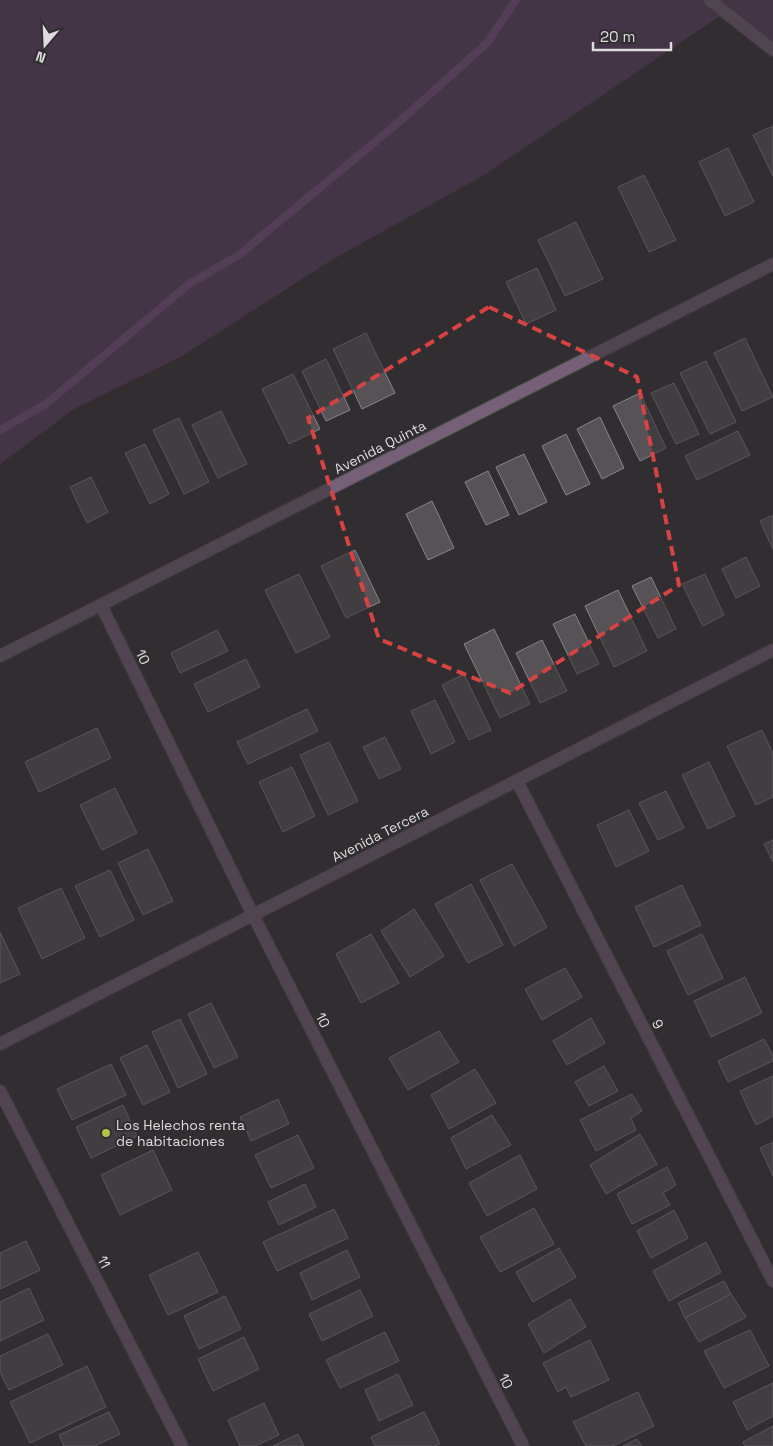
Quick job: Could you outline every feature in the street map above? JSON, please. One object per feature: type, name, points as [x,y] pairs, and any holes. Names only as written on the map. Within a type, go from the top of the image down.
[{"type":"street","points":[[710,0],[773,50]]},
{"type":"street","name":"Avenida Quinta","points":[[0,656],[773,264]]},
{"type":"street","name":"10","points":[[101,605],[253,915],[522,1446]]},
{"type":"street","name":"Avenida Tercera","points":[[0,1044],[773,651]]},
{"type":"street","name":"9","points":[[517,781],[773,1281]]},
{"type":"street","name":"11","points":[[0,1091],[182,1446]]},
{"type":"highlighted area","points":[[489,307],[637,377],[679,585],[510,693],[379,639],[308,418]]},
{"type":"shaded area","points":[[0,0],[773,0],[773,46],[726,12],[484,175],[330,261],[182,356],[74,409],[0,464]]},
{"type":"building","points":[[773,126],[773,176],[753,135]]},
{"type":"building","points":[[728,148],[754,202],[725,216],[699,162]]},
{"type":"building","points":[[644,175],[676,240],[649,252],[618,187]]},
{"type":"building","points":[[576,222],[603,279],[565,296],[538,240]]},
{"type":"building","points":[[537,268],[556,310],[526,324],[506,282]]},
{"type":"building","points":[[366,333],[395,393],[362,409],[333,349]]},
{"type":"building","points":[[745,338],[773,397],[742,411],[714,353]]},
{"type":"building","points":[[326,359],[350,410],[326,421],[302,371]]},
{"type":"building","points":[[706,361],[736,422],[710,434],[680,373]]},
{"type":"building","points":[[293,374],[320,429],[289,444],[262,389]]},
{"type":"building","points":[[674,383],[699,434],[676,444],[651,393]]},
{"type":"building","points":[[640,393],[666,448],[640,461],[613,406]]},
{"type":"building","points":[[221,411],[247,464],[218,478],[192,425]]},
{"type":"building","points":[[600,417],[624,468],[602,479],[577,429]]},
{"type":"building","points":[[179,418],[209,482],[184,494],[153,430]]},
{"type":"building","points":[[738,431],[750,455],[697,480],[685,456]]},
{"type":"building","points":[[566,434],[590,484],[566,495],[542,446]]},
{"type":"building","points":[[145,444],[169,494],[150,504],[125,453]]},
{"type":"building","points":[[524,454],[547,502],[519,515],[496,467]]},
{"type":"building","points":[[488,471],[509,515],[486,525],[465,482]]},
{"type":"building","points":[[91,477],[108,512],[87,523],[70,487]]},
{"type":"building","points":[[432,501],[454,548],[428,560],[406,514]]},
{"type":"building","points":[[773,515],[773,549],[760,521]]},
{"type":"building","points":[[355,550],[380,602],[346,618],[321,566]]},
{"type":"building","points":[[746,557],[760,586],[736,598],[722,569]]},
{"type":"building","points":[[299,574],[330,637],[296,653],[265,590]]},
{"type":"building","points":[[705,574],[724,615],[703,626],[682,584]]},
{"type":"building","points":[[651,577],[676,629],[658,638],[632,586]]},
{"type":"building","points":[[618,590],[647,651],[614,667],[585,606]]},
{"type":"building","points":[[575,614],[599,664],[577,674],[553,624]]},
{"type":"building","points":[[494,629],[530,704],[500,718],[464,644]]},
{"type":"building","points":[[217,630],[228,651],[180,673],[171,653]]},
{"type":"building","points":[[542,640],[567,691],[540,703],[516,653]]},
{"type":"building","points":[[246,659],[260,687],[208,712],[194,684]]},
{"type":"building","points":[[464,674],[491,730],[469,740],[442,685]]},
{"type":"building","points":[[435,700],[455,742],[431,754],[411,711]]},
{"type":"building","points":[[307,709],[318,731],[248,764],[237,742]]},
{"type":"building","points":[[97,728],[111,758],[39,792],[25,762]]},
{"type":"building","points":[[762,730],[773,754],[773,797],[756,805],[727,746]]},
{"type":"building","points":[[385,737],[401,769],[379,779],[363,747]]},
{"type":"building","points":[[329,742],[358,801],[328,815],[300,755]]},
{"type":"building","points":[[709,762],[735,816],[708,829],[682,775]]},
{"type":"building","points":[[292,767],[315,816],[283,832],[259,782]]},
{"type":"building","points":[[115,788],[137,833],[102,850],[80,805]]},
{"type":"building","points":[[666,791],[684,828],[658,840],[639,803]]},
{"type":"building","points":[[629,810],[649,851],[616,867],[597,825]]},
{"type":"building","points":[[773,840],[773,862],[764,844]]},
{"type":"building","points":[[148,849],[173,901],[143,915],[118,863]]},
{"type":"building","points":[[512,864],[547,927],[514,946],[480,880]]},
{"type":"building","points":[[110,870],[134,920],[100,937],[75,886]]},
{"type":"building","points":[[471,884],[503,945],[468,963],[435,904]]},
{"type":"building","points":[[682,885],[701,925],[654,947],[635,907]]},
{"type":"building","points":[[61,888],[85,938],[42,959],[18,908]]},
{"type":"building","points":[[414,909],[444,956],[410,977],[381,931]]},
{"type":"building","points":[[0,932],[20,974],[0,983]]},
{"type":"building","points":[[371,934],[399,983],[361,1003],[336,954]]},
{"type":"building","points":[[702,934],[723,978],[688,995],[667,951]]},
{"type":"building","points":[[565,968],[582,997],[542,1020],[525,989]]},
{"type":"building","points":[[745,977],[762,1013],[711,1037],[694,1001]]},
{"type":"building","points":[[211,1003],[238,1057],[214,1068],[188,1014]]},
{"type":"building","points":[[591,1018],[605,1043],[567,1065],[553,1041]]},
{"type":"building","points":[[180,1019],[207,1074],[178,1088],[152,1032]]},
{"type":"building","points":[[439,1031],[459,1062],[408,1090],[389,1058]]},
{"type":"building","points":[[764,1039],[773,1056],[773,1061],[728,1082],[718,1061]]},
{"type":"building","points":[[147,1045],[170,1092],[143,1105],[120,1058]]},
{"type":"building","points":[[111,1064],[126,1095],[72,1120],[57,1089]]},
{"type":"building","points":[[604,1066],[618,1091],[589,1106],[575,1082]]},
{"type":"building","points":[[475,1069],[496,1103],[449,1129],[431,1095]]},
{"type":"building","points":[[773,1076],[773,1116],[756,1125],[740,1091]]},
{"type":"building","points":[[632,1094],[642,1111],[631,1118],[636,1130],[596,1151],[580,1120]]},
{"type":"building","points":[[278,1099],[289,1124],[251,1141],[240,1117]]},
{"type":"building","points":[[123,1105],[137,1136],[91,1158],[76,1127]]},
{"type":"building","points":[[492,1115],[511,1145],[466,1169],[451,1138]]},
{"type":"building","points":[[640,1134],[657,1164],[606,1194],[590,1165]]},
{"type":"building","points":[[298,1135],[314,1168],[271,1188],[255,1155]]},
{"type":"building","points":[[773,1142],[773,1176],[760,1148]]},
{"type":"building","points":[[153,1150],[172,1190],[120,1215],[101,1175]]},
{"type":"building","points":[[520,1155],[537,1189],[487,1216],[469,1183]]},
{"type":"building","points":[[667,1167],[676,1185],[663,1193],[670,1205],[632,1224],[617,1194]]},
{"type":"building","points":[[305,1184],[316,1207],[279,1225],[268,1202]]},
{"type":"building","points":[[534,1208],[554,1244],[500,1272],[480,1237]]},
{"type":"building","points":[[334,1209],[348,1238],[277,1271],[263,1242]]},
{"type":"building","points":[[674,1210],[688,1238],[651,1258],[637,1231]]},
{"type":"building","points":[[26,1241],[40,1270],[0,1289],[0,1253]]},
{"type":"building","points":[[706,1242],[721,1272],[669,1301],[653,1271]]},
{"type":"building","points":[[559,1248],[576,1277],[533,1302],[516,1272]]},
{"type":"building","points":[[347,1250],[360,1277],[312,1300],[300,1273]]},
{"type":"building","points":[[198,1252],[218,1292],[168,1315],[149,1275]]},
{"type":"building","points":[[724,1281],[731,1294],[685,1318],[678,1303]]},
{"type":"building","points":[[29,1288],[44,1320],[0,1341],[0,1302]]},
{"type":"building","points":[[360,1290],[373,1316],[322,1341],[309,1314]]},
{"type":"building","points":[[731,1294],[746,1317],[699,1342],[685,1318]]},
{"type":"building","points":[[225,1296],[241,1329],[199,1349],[184,1316]]},
{"type":"building","points":[[570,1299],[586,1327],[544,1353],[528,1324]]},
{"type":"building","points":[[750,1330],[769,1366],[724,1388],[704,1351]]},
{"type":"building","points":[[385,1332],[399,1361],[340,1388],[326,1360]]},
{"type":"building","points":[[48,1334],[63,1365],[9,1390],[0,1372],[0,1356]]},
{"type":"building","points":[[244,1337],[259,1369],[213,1391],[198,1359]]},
{"type":"building","points":[[590,1340],[609,1380],[571,1397],[566,1387],[558,1392],[543,1363]]},
{"type":"building","points":[[87,1366],[106,1407],[30,1443],[10,1402]]},
{"type":"building","points":[[398,1374],[413,1405],[379,1421],[365,1390]]},
{"type":"building","points":[[773,1383],[773,1416],[747,1430],[733,1402]]},
{"type":"building","points":[[638,1392],[654,1426],[613,1446],[586,1446],[573,1422]]},
{"type":"building","points":[[264,1403],[279,1435],[255,1446],[240,1446],[228,1420]]},
{"type":"building","points":[[109,1412],[120,1434],[95,1446],[64,1446],[59,1435]]},
{"type":"building","points":[[424,1412],[440,1444],[435,1446],[375,1446],[371,1437]]},
{"type":"building","points":[[773,1426],[773,1446],[745,1446],[743,1442]]},
{"type":"building","points":[[298,1434],[304,1446],[273,1446]]},
{"type":"building","points":[[637,1439],[642,1446],[623,1446]]},
{"type":"waterway","points":[[0,430],[46,404],[189,284],[239,255],[399,122],[487,43],[516,0]]},
{"type":"place","name":"Los Helechos renta de habitaciones","points":[[106,1133]]}]
